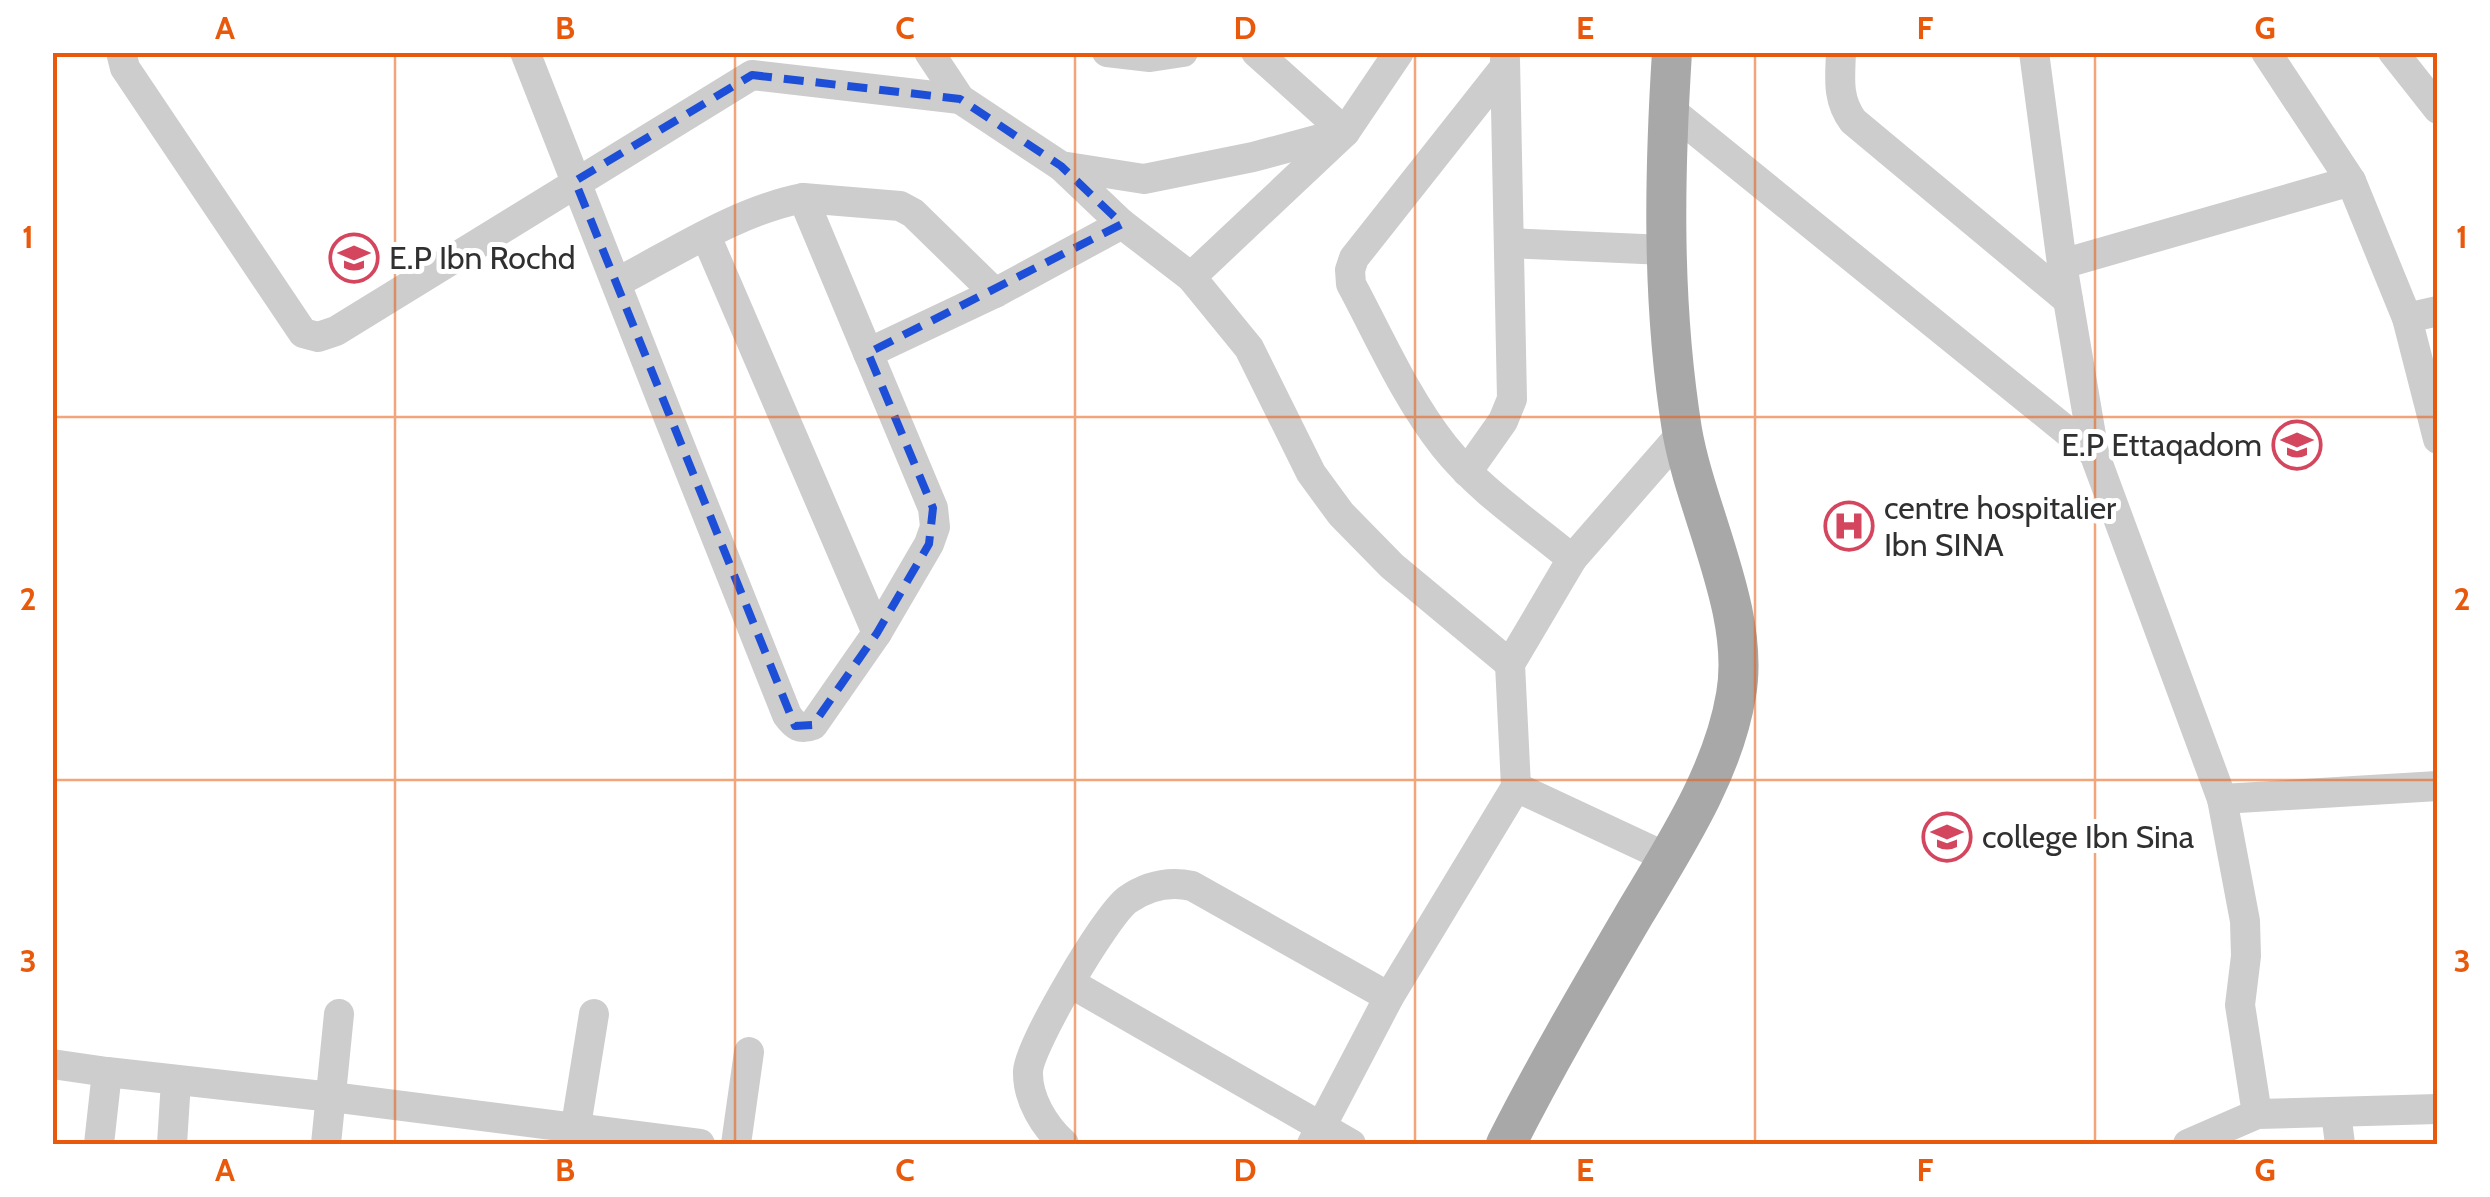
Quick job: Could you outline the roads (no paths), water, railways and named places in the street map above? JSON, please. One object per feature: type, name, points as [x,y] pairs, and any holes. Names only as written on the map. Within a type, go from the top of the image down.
[{"type":"main road","points":[[1506,1144],[1537,1080],[1701,795],[1731,719],[1738,690],[1739,651],[1682,432],[1665,250],[1672,52]]},
{"type":"street","points":[[121,52],[125,68],[303,333],[318,337],[336,331],[760,64],[960,99],[1062,166],[1122,224],[1191,277],[1249,348],[1312,473],[1341,514],[1392,566],[1510,664]]},
{"type":"street","points":[[524,52],[787,715],[795,726],[804,728],[813,725],[877,633],[929,544],[934,527],[933,508],[804,198]]},
{"type":"street","points":[[1108,52],[1150,57],[1183,52]]},
{"type":"street","points":[[1256,52],[1345,132]]},
{"type":"street","points":[[1191,277],[1345,132],[1399,52]]},
{"type":"street","points":[[1841,52],[1839,92],[1854,121],[2068,300]]},
{"type":"street","points":[[2034,52],[2062,264],[2094,454],[2222,800],[2245,921],[2246,956],[2240,1005],[2258,1114]]},
{"type":"street","points":[[2266,52],[2352,181],[2407,318],[2437,431]]},
{"type":"street","points":[[2393,52],[2438,108]]},
{"type":"street","points":[[930,53],[960,99]]},
{"type":"street","points":[[1467,472],[1503,422],[1512,398],[1505,60]]},
{"type":"street","points":[[1505,60],[1354,258],[1351,284],[1422,415],[1467,472],[1572,559]]},
{"type":"street","points":[[1669,109],[2094,454]]},
{"type":"street","points":[[1062,166],[1144,179],[1252,157],[1345,132]]},
{"type":"street","points":[[2062,264],[2352,181]]},
{"type":"street","points":[[616,283],[750,213],[804,198],[900,206],[913,213],[996,293]]},
{"type":"street","points":[[868,354],[996,293],[1122,224]]},
{"type":"street","points":[[706,236],[877,633]]},
{"type":"street","points":[[1510,243],[1665,250]]},
{"type":"street","points":[[2407,318],[2438,311]]},
{"type":"street","points":[[1317,1135],[1389,996],[1516,787],[1510,664],[1572,559],[1682,432]]},
{"type":"street","points":[[2222,800],[2438,786]]},
{"type":"street","points":[[1516,787],[1668,858]]},
{"type":"street","points":[[1064,1144],[1041,1118],[1028,1073],[1043,1028],[1107,921],[1127,900],[1150,888],[1173,882],[1192,886],[1389,996]]},
{"type":"street","points":[[1072,984],[1317,1135],[1351,1144]]},
{"type":"street","points":[[326,1144],[338,1014]]},
{"type":"street","points":[[573,1136],[594,1014]]},
{"type":"street","points":[[736,1144],[750,1052]]},
{"type":"street","points":[[52,1064],[332,1097],[573,1136],[700,1144]]},
{"type":"street","points":[[99,1144],[107,1072]]},
{"type":"street","points":[[172,1144],[176,1080]]},
{"type":"street","points":[[2189,1144],[2258,1114],[2438,1109]]},
{"type":"street","points":[[2336,1112],[2340,1144]]},
{"type":"place","name":"E.P Ibn Rochd","points":[[354,258]]},
{"type":"place","name":"E.P Ettaqadom","points":[[2297,445]]},
{"type":"place","name":"centre hospitalier Ibn SINA","points":[[1849,526]]},
{"type":"place","name":"college Ibn Sina","points":[[1947,837]]}]
